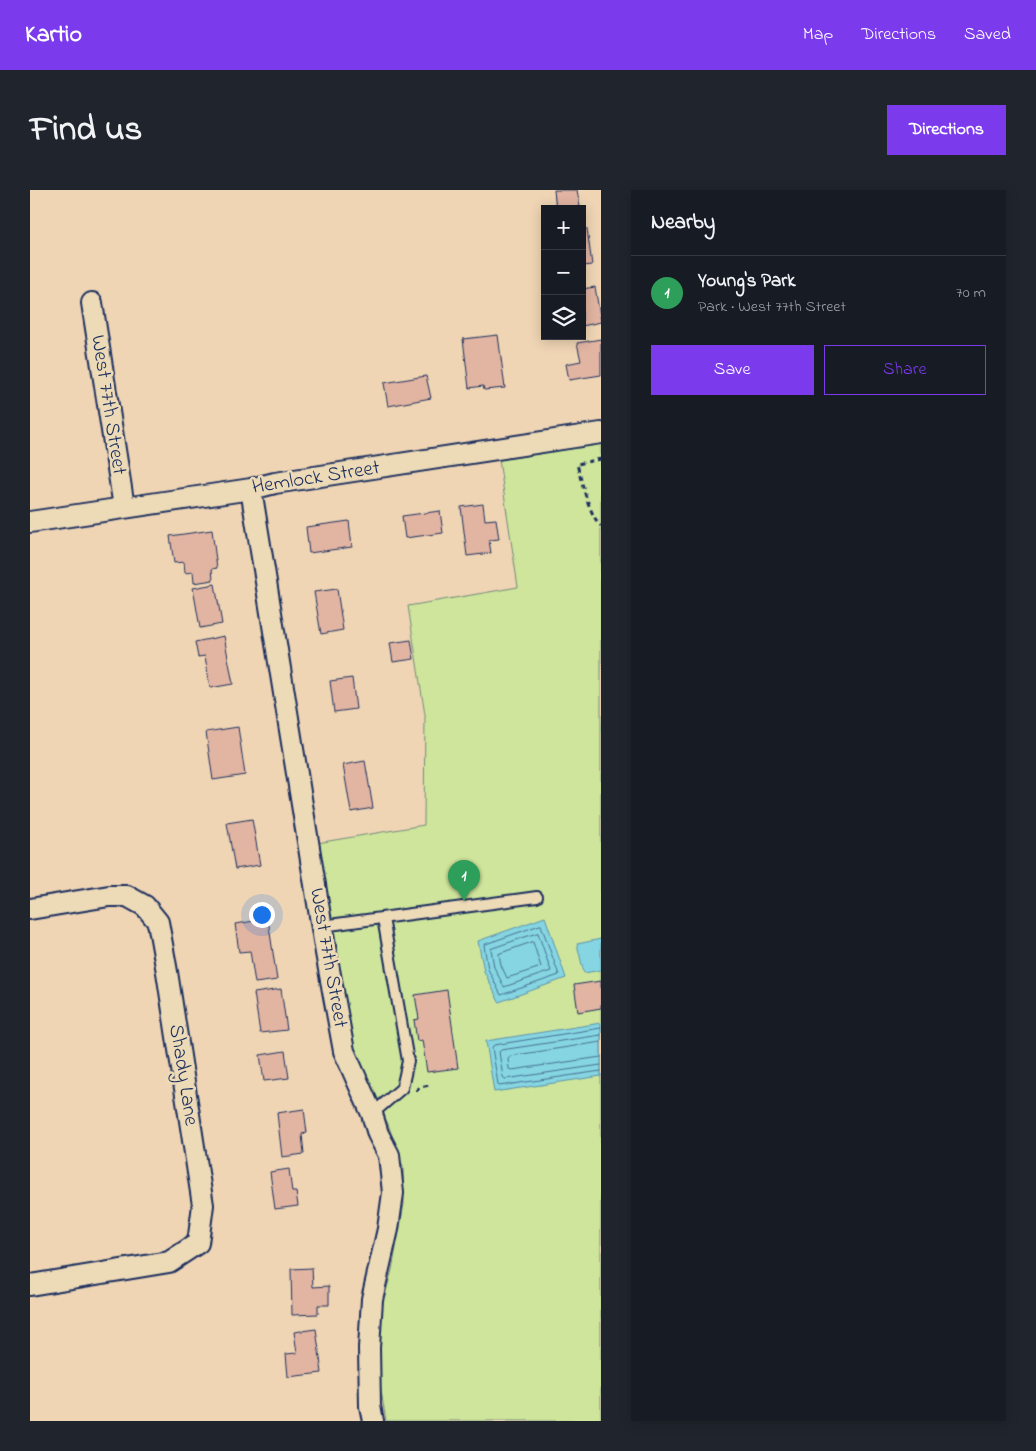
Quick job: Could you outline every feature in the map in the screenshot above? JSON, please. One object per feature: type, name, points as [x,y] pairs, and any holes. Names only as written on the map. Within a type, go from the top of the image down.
[{"type":"street","name":"West 77th Street","points":[[92,304],[124,507]]},
{"type":"street","name":"Hemlock Street","points":[[30,522],[601,433]]},
{"type":"street","name":"West 77th Street","points":[[251,489],[344,1051],[372,1114],[378,1134],[389,1155],[393,1193],[388,1229],[372,1299],[369,1348],[370,1406],[373,1421]]},
{"type":"street","name":"Shady Lane","points":[[30,909],[109,896],[127,896],[145,906],[158,922],[203,1204],[198,1243],[169,1262],[30,1285]]},
{"type":"lane","points":[[322,926],[537,897]]},
{"type":"lane","points":[[372,1114],[402,1088],[408,1061],[383,918]]},
{"type":"path","points":[[601,459],[577,464],[581,484],[596,521],[601,526]]},
{"type":"green space","points":[[601,444],[601,1421],[386,1421],[378,1356],[383,1302],[392,1270],[404,1204],[403,1167],[388,1124],[351,1050],[317,843],[424,825],[425,715],[408,606],[518,587],[499,460]]},
{"type":"water","points":[[545,917],[566,978],[499,1002],[484,971],[478,941]]},
{"type":"water","points":[[601,939],[601,970],[584,973],[577,944]]},
{"type":"water","points":[[601,1023],[601,1076],[494,1092],[486,1041]]},
{"type":"building","points":[[554,190],[577,190],[580,205],[556,205]]},
{"type":"building","points":[[586,229],[587,229],[592,265],[586,266]]},
{"type":"building","points":[[595,287],[601,322],[586,325],[586,288]]},
{"type":"building","points":[[498,335],[505,388],[484,390],[483,386],[469,388],[463,339]]},
{"type":"building","points":[[601,339],[601,375],[569,380],[566,364],[581,361],[577,343]]},
{"type":"building","points":[[426,376],[431,398],[388,406],[384,383]]},
{"type":"building","points":[[483,504],[485,520],[496,519],[499,539],[489,540],[491,553],[467,556],[461,507]]},
{"type":"building","points":[[440,511],[443,533],[405,538],[402,516]]},
{"type":"building","points":[[349,521],[352,547],[309,553],[306,527]]},
{"type":"building","points":[[212,530],[217,568],[212,569],[213,580],[194,583],[193,572],[185,573],[184,562],[174,563],[170,536]]},
{"type":"building","points":[[215,584],[222,624],[200,628],[193,588]]},
{"type":"building","points":[[337,589],[343,630],[321,634],[314,592]]},
{"type":"building","points":[[224,636],[233,684],[210,688],[205,656],[198,657],[195,642]]},
{"type":"building","points":[[411,640],[414,659],[393,662],[390,643]]},
{"type":"building","points":[[352,678],[356,709],[334,712],[330,681]]},
{"type":"building","points":[[238,727],[245,775],[213,780],[206,732]]},
{"type":"building","points":[[365,761],[373,808],[351,812],[343,765]]},
{"type":"building","points":[[252,819],[260,865],[235,869],[227,823]]},
{"type":"building","points":[[268,919],[277,980],[255,983],[250,951],[239,952],[235,924]]},
{"type":"building","points":[[601,981],[601,1008],[578,1012],[574,985]]},
{"type":"building","points":[[281,989],[287,1030],[260,1033],[254,993]]},
{"type":"building","points":[[447,990],[458,1068],[427,1072],[422,1040],[417,1041],[414,1020],[419,1019],[415,995]]},
{"type":"building","points":[[285,1051],[289,1078],[264,1081],[260,1055]]},
{"type":"building","points":[[304,1109],[307,1133],[302,1134],[304,1154],[282,1157],[277,1113]]},
{"type":"building","points":[[289,1169],[292,1192],[296,1192],[298,1206],[275,1209],[270,1172]]},
{"type":"building","points":[[312,1268],[313,1287],[329,1286],[329,1305],[318,1305],[318,1314],[292,1315],[291,1269]]},
{"type":"building","points":[[316,1329],[322,1373],[288,1377],[286,1354],[297,1353],[294,1332]]},
{"type":"place","name":"Young's Park","points":[[464,901]]}]
